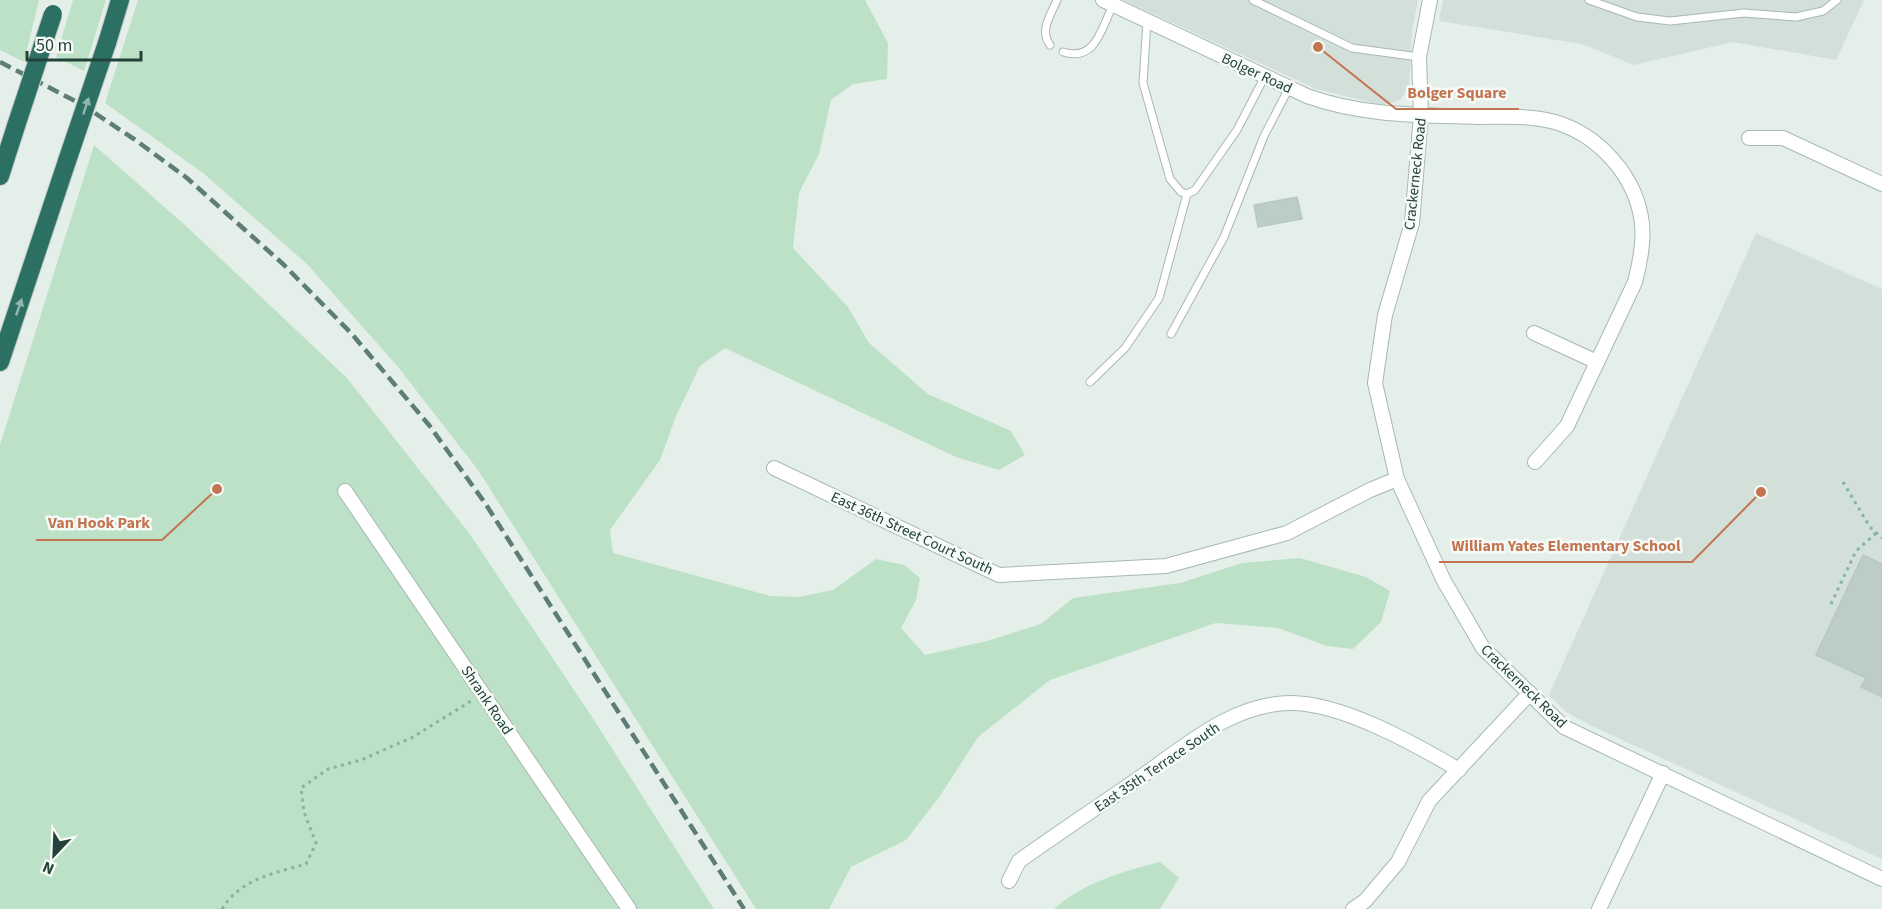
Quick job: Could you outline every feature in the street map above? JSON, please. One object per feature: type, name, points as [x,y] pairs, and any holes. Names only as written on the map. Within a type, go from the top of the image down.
[{"type":"highway","points":[[0,362],[120,0]]},
{"type":"highway","points":[[0,176],[55,7]]},
{"type":"street","name":"Crackerneck Road","points":[[1430,0],[1419,57],[1421,115],[1412,223],[1385,315],[1375,383],[1397,479],[1444,580],[1483,648],[1564,727],[1882,879]]},
{"type":"street","name":"Bolger Road","points":[[1108,2],[1288,88],[1338,107],[1421,115],[1532,118],[1555,122],[1592,140],[1627,177],[1642,223],[1641,259],[1635,282],[1562,435],[1535,462]]},
{"type":"street","points":[[1749,138],[1783,138],[1882,184]]},
{"type":"street","points":[[1534,333],[1597,362]]},
{"type":"street","name":"East 36th Street Court South","points":[[774,468],[999,574],[1166,566],[1287,533],[1370,490],[1397,479]]},
{"type":"street","name":"Shrank Road","points":[[345,491],[629,909]]},
{"type":"street","points":[[1353,909],[1365,901],[1398,862],[1429,801],[1530,693]]},
{"type":"street","name":"East 35th Terrace South","points":[[1009,881],[1018,861],[1220,723],[1261,705],[1293,703],[1331,711],[1398,734],[1459,770]]},
{"type":"street","points":[[1599,909],[1663,773]]},
{"type":"lane","points":[[1050,45],[1045,38],[1045,28],[1057,0]]},
{"type":"lane","points":[[1253,0],[1352,48],[1419,57]]},
{"type":"lane","points":[[1589,0],[1637,17],[1670,21],[1744,13],[1796,16],[1823,11],[1837,0]]},
{"type":"lane","points":[[1063,52],[1075,56],[1084,54],[1093,46],[1108,2]]},
{"type":"lane","points":[[1147,21],[1143,83],[1170,179],[1181,192],[1187,194],[1195,190],[1237,130],[1265,76]]},
{"type":"lane","points":[[1171,334],[1224,237],[1264,136],[1288,88]]},
{"type":"lane","points":[[1090,382],[1125,348],[1159,298],[1187,194]]},
{"type":"path","points":[[1843,482],[1870,527],[1882,538]]},
{"type":"path","points":[[1831,604],[1856,551],[1876,533]]},
{"type":"path","points":[[222,909],[230,897],[259,877],[306,864],[316,843],[304,812],[301,788],[328,769],[361,759],[413,737],[483,694]]},
{"type":"shaded area","points":[[1123,0],[1418,0],[1412,31],[1409,88],[1400,100],[1382,105],[1316,89]]},
{"type":"shaded area","points":[[1443,0],[1864,0],[1836,60],[1733,42],[1634,65],[1582,44],[1439,21]]},
{"type":"shaded area","points":[[1756,233],[1882,289],[1882,859],[1592,726],[1566,712],[1549,695]]},
{"type":"green space","points":[[0,0],[39,0],[24,62],[0,50]]},
{"type":"green space","points":[[73,0],[106,0],[84,71],[56,57]]},
{"type":"green space","points":[[138,0],[865,0],[888,43],[887,79],[853,84],[831,100],[819,154],[799,193],[793,248],[848,307],[869,343],[928,394],[1011,431],[1025,455],[999,470],[956,457],[725,348],[700,366],[676,416],[660,460],[610,530],[613,553],[770,596],[799,597],[833,590],[876,559],[904,565],[920,578],[916,600],[901,628],[925,655],[987,641],[1041,624],[1073,598],[1180,583],[1242,563],[1300,558],[1366,577],[1390,591],[1381,622],[1353,649],[1327,646],[1278,628],[1216,623],[1050,680],[978,737],[940,796],[906,840],[851,867],[829,909],[756,909],[478,470],[398,367],[307,264],[203,173],[105,103]]},
{"type":"green space","points":[[94,145],[186,226],[347,378],[469,533],[594,720],[714,909],[0,909],[0,445]]},
{"type":"green space","points":[[1160,862],[1179,878],[1160,909],[1054,909],[1090,885]]},
{"type":"building","points":[[1297,197],[1302,219],[1258,227],[1254,205]]},
{"type":"building","points":[[1863,555],[1882,564],[1882,697],[1861,687],[1866,678],[1816,655]]},
{"type":"railway","points":[[0,62],[81,104],[187,178],[283,264],[351,333],[429,425],[485,503],[744,909]]},
{"type":"place","name":"Bolger Square","points":[[1318,47]]},
{"type":"place","name":"Van Hook Park","points":[[217,489]]},
{"type":"place","name":"William Yates Elementary School","points":[[1761,492]]}]
